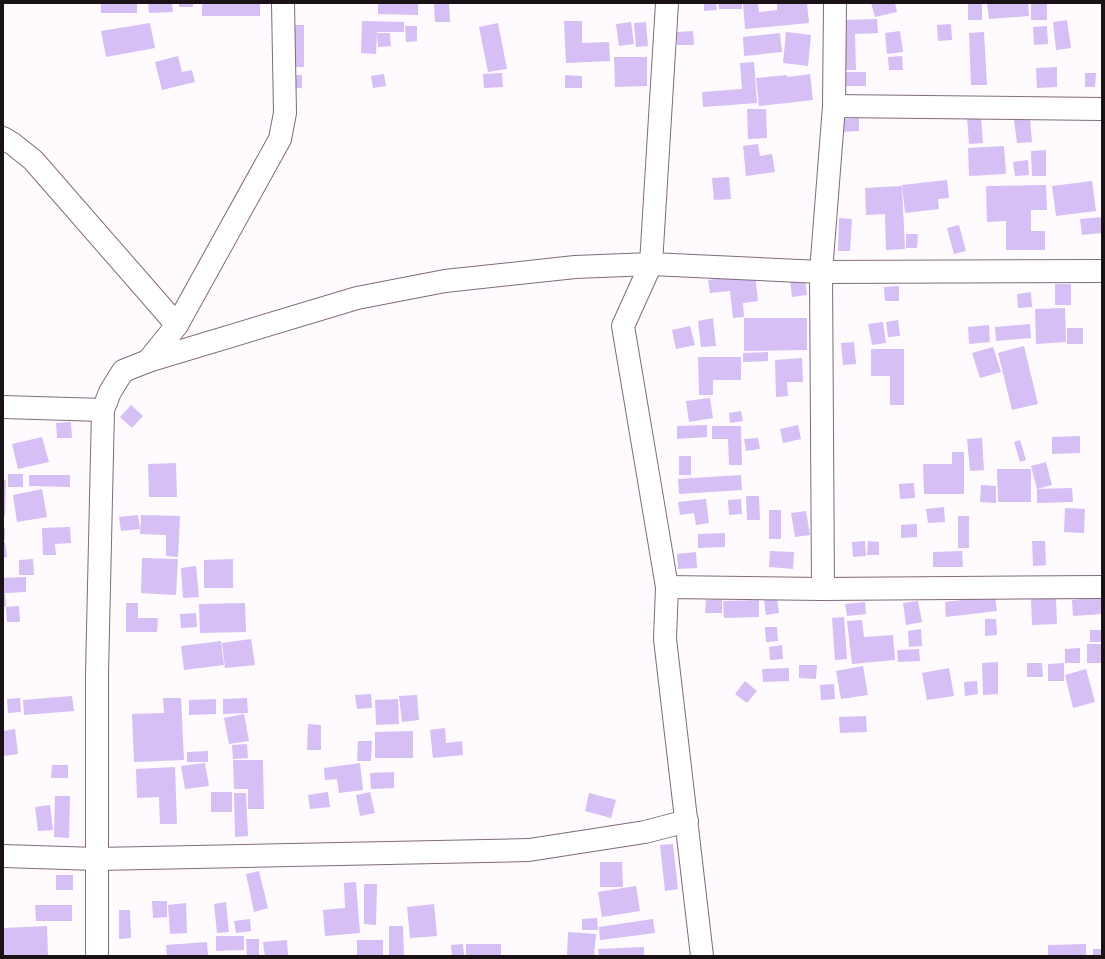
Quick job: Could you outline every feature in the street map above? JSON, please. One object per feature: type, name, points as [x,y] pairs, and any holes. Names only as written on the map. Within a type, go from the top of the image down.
[{"type":"street","points":[[148,361],[177,325],[280,139],[286,113],[283,3]]},
{"type":"street","points":[[666,3],[651,264],[623,326],[666,587],[665,639],[702,956]]},
{"type":"street","points":[[823,590],[821,272],[834,106],[835,3]]},
{"type":"street","points":[[834,106],[1102,109]]},
{"type":"street","points":[[3,138],[33,160],[177,325]]},
{"type":"street","points":[[97,956],[97,674],[103,410],[110,392],[123,371],[148,361],[357,298],[444,281],[575,267],[651,264],[821,272],[1102,271]]},
{"type":"street","points":[[3,407],[103,410]]},
{"type":"street","points":[[666,587],[823,590],[1102,587]]},
{"type":"street","points":[[3,856],[97,859],[529,850],[645,832],[687,821]]},
{"type":"building","points":[[101,3],[137,3],[137,13],[101,13]]},
{"type":"building","points":[[148,3],[172,3],[173,12],[149,13]]},
{"type":"building","points":[[179,3],[193,3],[193,7],[179,7]]},
{"type":"building","points":[[202,3],[260,3],[260,16],[202,16]]},
{"type":"building","points":[[378,3],[418,3],[418,15],[378,14]]},
{"type":"building","points":[[434,3],[449,3],[450,22],[435,22]]},
{"type":"building","points":[[704,3],[716,3],[717,10],[704,11]]},
{"type":"building","points":[[718,3],[742,3],[742,9],[719,9]]},
{"type":"building","points":[[743,3],[758,3],[759,12],[777,10],[777,3],[807,3],[809,23],[745,29]]},
{"type":"building","points":[[871,3],[895,3],[897,12],[875,17]]},
{"type":"building","points":[[968,3],[982,3],[982,20],[968,20]]},
{"type":"building","points":[[987,3],[1028,3],[1029,16],[989,19]]},
{"type":"building","points":[[1031,3],[1047,3],[1047,20],[1031,20]]},
{"type":"building","points":[[877,19],[878,33],[855,34],[856,70],[842,70],[840,20]]},
{"type":"building","points":[[1067,20],[1071,48],[1056,50],[1053,22]]},
{"type":"building","points":[[362,21],[404,22],[404,32],[377,32],[376,54],[361,53]]},
{"type":"building","points":[[564,21],[582,21],[582,43],[609,42],[610,61],[566,63]]},
{"type":"building","points":[[631,22],[634,44],[619,46],[616,24]]},
{"type":"building","points":[[646,22],[648,46],[636,47],[634,23]]},
{"type":"building","points":[[150,23],[155,48],[106,57],[101,31]]},
{"type":"building","points":[[498,23],[507,69],[488,72],[479,27]]},
{"type":"building","points":[[951,24],[952,40],[938,41],[937,25]]},
{"type":"building","points":[[289,25],[304,25],[304,67],[289,67]]},
{"type":"building","points":[[405,26],[417,26],[417,41],[406,42]]},
{"type":"building","points":[[1047,26],[1048,44],[1034,45],[1033,27]]},
{"type":"building","points":[[693,31],[694,45],[677,45],[677,32]]},
{"type":"building","points":[[900,31],[903,52],[887,54],[885,33]]},
{"type":"building","points":[[786,32],[811,35],[808,66],[783,63]]},
{"type":"building","points":[[984,32],[987,85],[971,85],[969,33]]},
{"type":"building","points":[[377,33],[390,33],[391,46],[378,47]]},
{"type":"building","points":[[780,33],[782,52],[744,56],[743,37]]},
{"type":"building","points":[[178,56],[182,72],[192,70],[195,82],[162,90],[155,62]]},
{"type":"building","points":[[902,56],[903,70],[889,70],[888,57]]},
{"type":"building","points":[[614,57],[647,57],[647,86],[615,87]]},
{"type":"building","points":[[754,62],[757,103],[703,107],[702,92],[742,89],[740,63]]},
{"type":"building","points":[[1057,67],[1057,87],[1037,88],[1036,68]]},
{"type":"building","points":[[840,72],[866,72],[866,86],[840,86]]},
{"type":"building","points":[[502,73],[503,87],[484,88],[483,74]]},
{"type":"building","points":[[1085,73],[1096,73],[1095,87],[1085,87]]},
{"type":"building","points":[[384,74],[386,86],[373,88],[371,76]]},
{"type":"building","points":[[810,74],[813,100],[759,106],[756,78],[787,75],[787,77]]},
{"type":"building","points":[[286,75],[302,75],[302,88],[286,88]]},
{"type":"building","points":[[565,75],[582,76],[582,88],[565,88]]},
{"type":"building","points":[[747,109],[766,109],[767,138],[748,139]]},
{"type":"building","points":[[981,117],[983,143],[969,144],[967,118]]},
{"type":"building","points":[[859,118],[859,131],[840,132],[840,119]]},
{"type":"building","points":[[1030,118],[1032,142],[1017,143],[1014,120]]},
{"type":"building","points":[[758,144],[760,156],[772,154],[775,172],[746,176],[743,146]]},
{"type":"building","points":[[1004,146],[1006,174],[969,176],[968,148]]},
{"type":"building","points":[[1046,150],[1046,176],[1032,176],[1031,151]]},
{"type":"building","points":[[1028,160],[1029,175],[1015,176],[1013,162]]},
{"type":"building","points":[[729,177],[731,199],[714,200],[712,178]]},
{"type":"building","points":[[947,180],[949,198],[938,199],[939,209],[905,213],[902,185]]},
{"type":"building","points":[[1092,181],[1096,211],[1056,216],[1052,186]]},
{"type":"building","points":[[1046,185],[1047,210],[1031,210],[1031,231],[1045,231],[1045,250],[1006,250],[1006,221],[987,222],[986,186]]},
{"type":"building","points":[[902,186],[905,249],[886,250],[885,214],[866,215],[865,188]]},
{"type":"building","points":[[1102,217],[1102,233],[1082,235],[1080,219]]},
{"type":"building","points":[[839,218],[852,219],[850,251],[838,251]]},
{"type":"building","points":[[959,225],[966,251],[954,254],[947,228]]},
{"type":"building","points":[[906,234],[918,234],[917,248],[906,248]]},
{"type":"building","points":[[755,274],[758,301],[743,303],[744,317],[733,318],[730,291],[710,293],[708,280]]},
{"type":"building","points":[[805,278],[807,295],[792,297],[790,279]]},
{"type":"building","points":[[1055,284],[1071,284],[1071,305],[1055,305]]},
{"type":"building","points":[[899,286],[899,301],[885,301],[884,287]]},
{"type":"building","points":[[1031,292],[1032,307],[1018,308],[1017,294]]},
{"type":"building","points":[[1065,308],[1066,342],[1036,344],[1035,309]]},
{"type":"building","points":[[713,318],[716,346],[701,347],[698,321]]},
{"type":"building","points":[[744,318],[807,318],[807,350],[744,351]]},
{"type":"building","points":[[898,320],[900,336],[888,337],[886,322]]},
{"type":"building","points":[[883,322],[886,343],[872,345],[868,324]]},
{"type":"building","points":[[1030,324],[1031,338],[996,341],[995,327]]},
{"type":"building","points":[[989,325],[990,342],[969,344],[968,327]]},
{"type":"building","points":[[690,326],[695,345],[676,349],[672,330]]},
{"type":"building","points":[[1067,328],[1083,328],[1083,344],[1067,344]]},
{"type":"building","points":[[854,342],[856,364],[843,365],[841,343]]},
{"type":"building","points":[[1024,346],[1038,404],[1012,410],[998,353]]},
{"type":"building","points":[[993,347],[1001,372],[980,378],[972,353]]},
{"type":"building","points":[[871,349],[904,349],[904,405],[890,405],[890,376],[871,376]]},
{"type":"building","points":[[768,352],[768,361],[743,362],[743,353]]},
{"type":"building","points":[[698,357],[741,357],[741,380],[713,380],[713,395],[699,395]]},
{"type":"building","points":[[802,358],[803,382],[787,382],[788,396],[776,397],[775,360]]},
{"type":"building","points":[[710,398],[713,418],[689,422],[686,401]]},
{"type":"building","points":[[131,405],[143,416],[132,428],[120,417]]},
{"type":"building","points":[[741,411],[743,421],[730,423],[729,413]]},
{"type":"building","points":[[71,422],[72,438],[57,438],[56,423]]},
{"type":"building","points":[[707,425],[707,437],[677,439],[677,426]]},
{"type":"building","points":[[798,425],[801,439],[783,443],[780,429]]},
{"type":"building","points":[[712,426],[741,426],[742,465],[729,465],[728,439],[712,439]]},
{"type":"building","points":[[1080,436],[1080,453],[1052,454],[1052,437]]},
{"type":"building","points":[[42,437],[49,462],[18,469],[12,444]]},
{"type":"building","points":[[758,438],[760,449],[746,451],[744,439]]},
{"type":"building","points":[[982,438],[984,470],[970,471],[967,439]]},
{"type":"building","points":[[1020,440],[1026,460],[1020,462],[1014,442]]},
{"type":"building","points":[[952,452],[964,452],[964,494],[924,494],[923,464],[952,464]]},
{"type":"building","points":[[679,456],[691,456],[691,475],[679,475]]},
{"type":"building","points":[[1046,462],[1052,485],[1037,489],[1031,466]]},
{"type":"building","points":[[176,463],[177,497],[149,497],[148,464]]},
{"type":"building","points":[[997,469],[1031,469],[1031,502],[998,502]]},
{"type":"building","points":[[8,474],[23,474],[23,487],[8,487]]},
{"type":"building","points":[[29,475],[70,475],[70,487],[29,486]]},
{"type":"building","points":[[741,475],[742,490],[679,494],[678,479]]},
{"type":"building","points":[[3,480],[6,480],[5,516],[3,516]]},
{"type":"building","points":[[914,483],[915,498],[900,499],[899,484]]},
{"type":"building","points":[[981,485],[996,486],[996,503],[980,502]]},
{"type":"building","points":[[1072,488],[1073,502],[1037,503],[1037,489]]},
{"type":"building","points":[[42,489],[47,517],[17,522],[13,495]]},
{"type":"building","points":[[746,496],[759,496],[760,520],[747,520]]},
{"type":"building","points":[[706,499],[709,523],[696,525],[694,513],[680,515],[678,502]]},
{"type":"building","points":[[741,499],[742,514],[729,515],[728,500]]},
{"type":"building","points":[[944,507],[945,522],[928,523],[926,509]]},
{"type":"building","points":[[1065,508],[1085,509],[1084,533],[1064,532]]},
{"type":"building","points":[[769,510],[781,510],[781,539],[769,539]]},
{"type":"building","points":[[806,511],[810,535],[795,537],[791,513]]},
{"type":"building","points":[[138,515],[140,529],[121,531],[119,517]]},
{"type":"building","points":[[141,515],[180,516],[178,557],[166,556],[166,535],[140,534]]},
{"type":"building","points":[[958,516],[969,516],[969,548],[958,548]]},
{"type":"building","points":[[917,524],[917,537],[901,538],[901,525]]},
{"type":"building","points":[[70,527],[71,543],[55,544],[56,555],[43,555],[42,528]]},
{"type":"building","points":[[3,528],[5,528],[5,540],[3,540]]},
{"type":"building","points":[[725,533],[725,547],[698,548],[698,534]]},
{"type":"building","points":[[865,541],[866,556],[853,557],[852,542]]},
{"type":"building","points":[[868,541],[879,542],[879,555],[867,555]]},
{"type":"building","points":[[1032,541],[1045,541],[1046,565],[1033,566]]},
{"type":"building","points":[[3,542],[5,542],[7,557],[3,558]]},
{"type":"building","points":[[770,551],[794,552],[793,569],[769,567]]},
{"type":"building","points":[[962,551],[963,567],[933,567],[933,552]]},
{"type":"building","points":[[696,552],[697,568],[678,569],[677,554]]},
{"type":"building","points":[[142,558],[178,559],[176,595],[141,593]]},
{"type":"building","points":[[33,559],[34,575],[19,575],[19,560]]},
{"type":"building","points":[[233,559],[233,588],[204,588],[204,560]]},
{"type":"building","points":[[196,566],[199,597],[183,598],[181,568]]},
{"type":"building","points":[[26,577],[26,592],[5,593],[6,606],[3,607],[3,578]]},
{"type":"building","points":[[995,596],[997,611],[946,617],[945,602]]},
{"type":"building","points":[[1102,597],[1102,614],[1073,616],[1072,600]]},
{"type":"building","points":[[777,598],[779,613],[766,615],[764,600]]},
{"type":"building","points":[[1056,598],[1057,624],[1032,625],[1031,599]]},
{"type":"building","points":[[722,599],[722,613],[705,613],[706,600]]},
{"type":"building","points":[[759,600],[759,617],[724,618],[723,601]]},
{"type":"building","points":[[918,601],[922,622],[906,625],[903,603]]},
{"type":"building","points":[[865,602],[866,614],[847,616],[845,604]]},
{"type":"building","points":[[126,603],[138,603],[138,618],[158,618],[157,632],[126,632]]},
{"type":"building","points":[[245,603],[246,632],[200,633],[199,604]]},
{"type":"building","points":[[19,606],[20,622],[7,622],[6,607]]},
{"type":"building","points":[[196,613],[197,627],[181,628],[180,614]]},
{"type":"building","points":[[844,617],[847,659],[835,660],[832,618]]},
{"type":"building","points":[[985,619],[996,619],[997,635],[985,636]]},
{"type":"building","points":[[862,620],[864,637],[893,635],[895,660],[852,664],[847,621]]},
{"type":"building","points":[[765,627],[777,627],[778,641],[766,642]]},
{"type":"building","points":[[921,629],[922,646],[909,647],[908,631]]},
{"type":"building","points":[[1090,630],[1102,630],[1102,642],[1090,642]]},
{"type":"building","points":[[251,639],[255,665],[225,668],[222,643]]},
{"type":"building","points":[[221,641],[224,665],[184,670],[181,646]]},
{"type":"building","points":[[1087,644],[1102,644],[1102,663],[1087,663]]},
{"type":"building","points":[[782,645],[783,659],[770,660],[769,647]]},
{"type":"building","points":[[1080,648],[1080,663],[1065,663],[1065,649]]},
{"type":"building","points":[[919,649],[920,661],[898,662],[897,650]]},
{"type":"building","points":[[998,662],[998,694],[983,695],[982,663]]},
{"type":"building","points":[[1027,663],[1042,663],[1043,677],[1027,677]]},
{"type":"building","points":[[1064,663],[1064,681],[1048,681],[1048,664]]},
{"type":"building","points":[[799,665],[817,665],[816,679],[799,678]]},
{"type":"building","points":[[863,666],[868,695],[841,699],[836,671]]},
{"type":"building","points":[[789,668],[789,681],[763,682],[762,669]]},
{"type":"building","points":[[949,668],[954,696],[927,700],[922,673]]},
{"type":"building","points":[[1086,669],[1095,702],[1073,708],[1065,675]]},
{"type":"building","points":[[745,681],[757,691],[747,703],[735,694]]},
{"type":"building","points":[[977,681],[978,694],[965,696],[964,682]]},
{"type":"building","points":[[834,684],[835,699],[821,700],[820,685]]},
{"type":"building","points":[[371,694],[372,708],[357,709],[355,695]]},
{"type":"building","points":[[417,695],[419,720],[402,722],[399,696]]},
{"type":"building","points":[[72,696],[74,711],[24,715],[23,700]]},
{"type":"building","points":[[20,698],[21,712],[8,713],[7,699]]},
{"type":"building","points":[[163,698],[181,698],[184,760],[134,762],[132,714],[164,713]]},
{"type":"building","points":[[247,698],[248,713],[223,714],[223,699]]},
{"type":"building","points":[[216,699],[216,714],[189,715],[189,700]]},
{"type":"building","points":[[398,699],[399,724],[376,725],[375,700]]},
{"type":"building","points":[[244,714],[249,741],[229,744],[224,718]]},
{"type":"building","points":[[866,716],[867,732],[840,733],[839,717]]},
{"type":"building","points":[[308,724],[321,725],[321,750],[307,750]]},
{"type":"building","points":[[445,728],[446,743],[462,741],[463,755],[433,758],[430,730]]},
{"type":"building","points":[[15,729],[18,754],[3,756],[3,731]]},
{"type":"building","points":[[413,731],[413,758],[375,758],[375,732]]},
{"type":"building","points":[[358,741],[372,741],[371,761],[357,761]]},
{"type":"building","points":[[247,744],[248,758],[233,759],[232,745]]},
{"type":"building","points":[[208,751],[208,762],[187,762],[187,752]]},
{"type":"building","points":[[233,760],[263,760],[264,809],[248,809],[248,789],[234,789]]},
{"type":"building","points":[[205,763],[209,786],[185,789],[181,766]]},
{"type":"building","points":[[360,763],[363,790],[339,793],[337,779],[325,780],[324,768]]},
{"type":"building","points":[[52,765],[68,765],[68,778],[51,778]]},
{"type":"building","points":[[175,767],[177,824],[160,824],[159,797],[137,798],[136,769]]},
{"type":"building","points":[[394,772],[394,788],[371,789],[370,773]]},
{"type":"building","points":[[211,792],[232,792],[232,812],[211,812]]},
{"type":"building","points":[[328,792],[330,807],[310,809],[308,795]]},
{"type":"building","points":[[370,792],[375,813],[360,816],[356,795]]},
{"type":"building","points":[[234,793],[246,793],[248,836],[235,837]]},
{"type":"building","points":[[589,793],[616,800],[611,818],[585,811]]},
{"type":"building","points":[[55,796],[70,796],[69,838],[54,837]]},
{"type":"building","points":[[50,805],[53,830],[38,831],[35,807]]},
{"type":"building","points":[[673,844],[678,889],[665,891],[660,845]]},
{"type":"building","points":[[600,862],[622,862],[623,887],[600,887]]},
{"type":"building","points":[[259,871],[268,908],[254,912],[246,874]]},
{"type":"building","points":[[56,875],[73,875],[73,890],[56,890]]},
{"type":"building","points":[[356,882],[360,933],[325,936],[323,910],[345,908],[344,883]]},
{"type":"building","points":[[364,884],[377,884],[376,925],[364,924]]},
{"type":"building","points":[[636,886],[640,911],[602,917],[598,892]]},
{"type":"building","points":[[152,901],[167,901],[167,917],[153,918]]},
{"type":"building","points":[[226,902],[229,932],[217,933],[214,904]]},
{"type":"building","points":[[186,903],[187,933],[170,934],[168,905]]},
{"type":"building","points":[[434,904],[437,936],[410,938],[407,907]]},
{"type":"building","points":[[35,905],[72,905],[72,921],[36,921]]},
{"type":"building","points":[[119,910],[130,910],[131,938],[119,939]]},
{"type":"building","points":[[597,918],[598,930],[582,930],[582,919]]},
{"type":"building","points":[[250,919],[251,931],[236,933],[234,921]]},
{"type":"building","points":[[653,919],[655,933],[600,940],[599,927]]},
{"type":"building","points":[[47,926],[48,956],[3,956],[3,928]]},
{"type":"building","points":[[389,926],[403,926],[404,956],[389,956]]},
{"type":"building","points":[[568,932],[596,934],[594,956],[567,956]]},
{"type":"building","points":[[216,936],[244,936],[244,950],[216,951]]},
{"type":"building","points":[[246,939],[259,939],[259,956],[247,956]]},
{"type":"building","points":[[287,940],[288,956],[265,956],[263,942]]},
{"type":"building","points":[[357,940],[383,940],[383,956],[357,956]]},
{"type":"building","points":[[207,942],[208,956],[167,956],[166,945]]},
{"type":"building","points":[[463,944],[464,956],[452,956],[451,945]]},
{"type":"building","points":[[466,944],[501,944],[501,956],[466,956]]},
{"type":"building","points":[[1086,944],[1086,956],[1048,956],[1048,945]]},
{"type":"building","points":[[644,947],[644,956],[599,956],[598,949]]},
{"type":"building","points":[[1093,949],[1102,949],[1102,956],[1093,956]]}]
